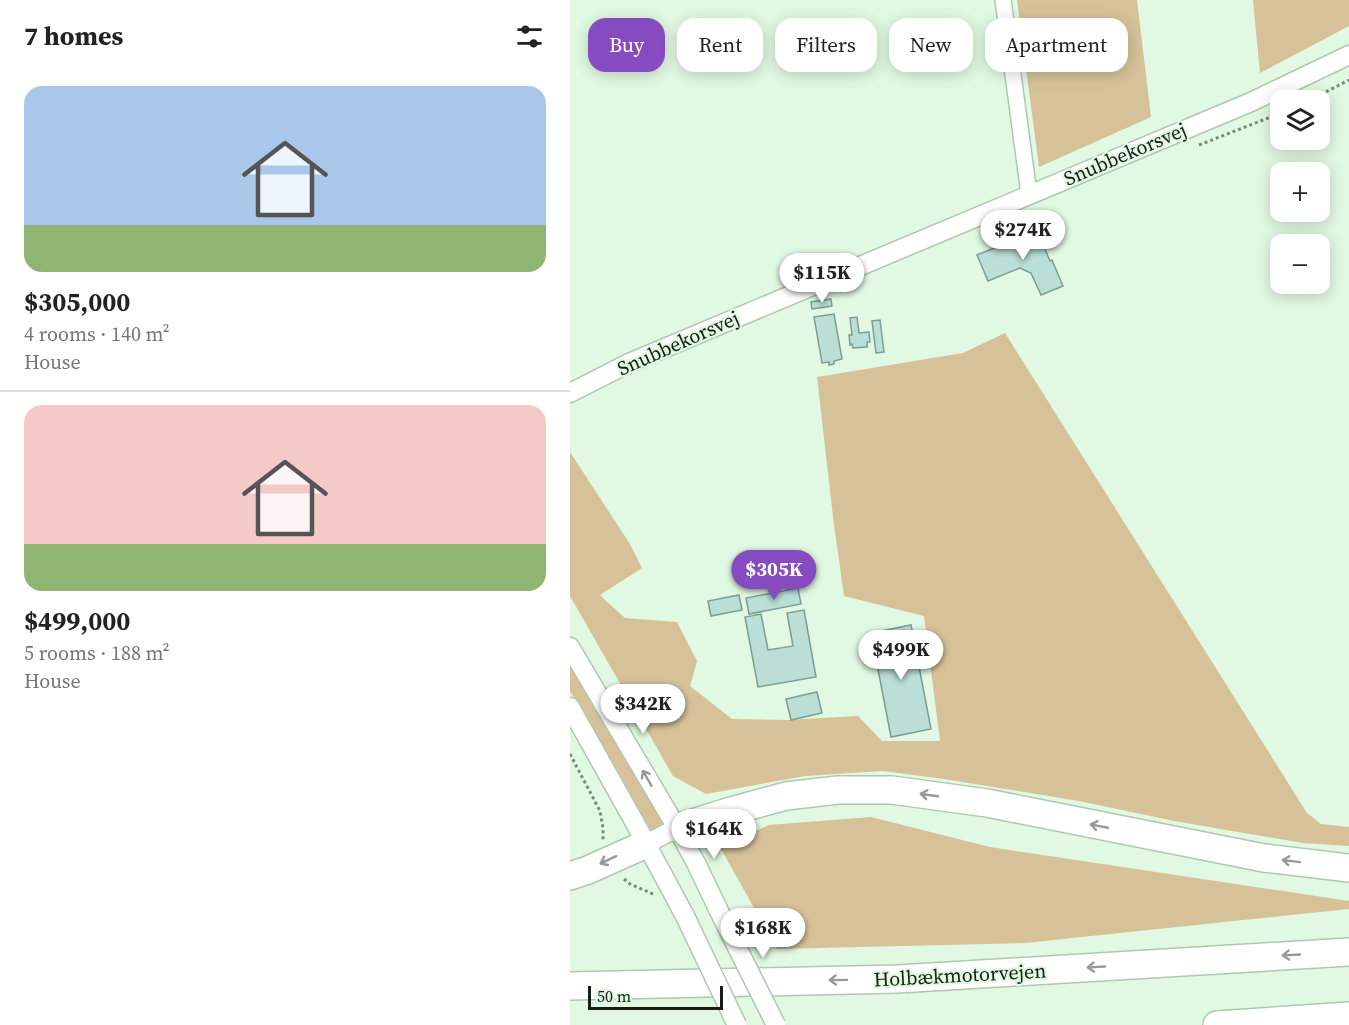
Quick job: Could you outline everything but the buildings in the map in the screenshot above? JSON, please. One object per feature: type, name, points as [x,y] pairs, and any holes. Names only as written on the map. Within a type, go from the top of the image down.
[{"type":"highway","points":[[677,828],[786,796],[838,790],[892,790],[987,803],[1264,858],[1349,868]]},
{"type":"highway","points":[[570,876],[646,844]]},
{"type":"highway","name":"Holbækmotorvejen","points":[[570,986],[898,979],[1349,952]]},
{"type":"highway","points":[[1217,1025],[1349,1016]]},
{"type":"street","points":[[1003,0],[1029,194]]},
{"type":"street","name":"Snubbekorsvej","points":[[570,393],[629,363],[1251,102],[1349,55]]},
{"type":"street","points":[[570,647],[677,828],[776,1025]]},
{"type":"street","points":[[570,707],[686,916],[737,1025]]},
{"type":"street","points":[[646,844],[677,828]]},
{"type":"path","points":[[1330,90],[1349,80]]},
{"type":"shaded area","points":[[1017,0],[1137,0],[1151,117],[1039,167],[1026,72],[1128,72],[1128,18],[1019,18]]},
{"type":"shaded area","points":[[1253,0],[1349,0],[1349,26],[1260,73]]},
{"type":"shaded area","points":[[1005,333],[1307,813],[1321,824],[1349,827],[1349,846],[1303,843],[1174,821],[1079,801],[883,771],[805,776],[706,794],[673,776],[570,596],[570,452],[630,544],[642,568],[600,595],[625,618],[677,622],[697,661],[690,686],[732,719],[788,720],[858,716],[882,741],[940,741],[924,616],[844,596],[817,377],[963,353]]},
{"type":"shaded area","points":[[570,667],[663,823],[653,834],[570,691]]},
{"type":"shaded area","points":[[871,817],[990,847],[1349,901],[1349,909],[1025,943],[777,949],[720,847],[769,825]]}]
